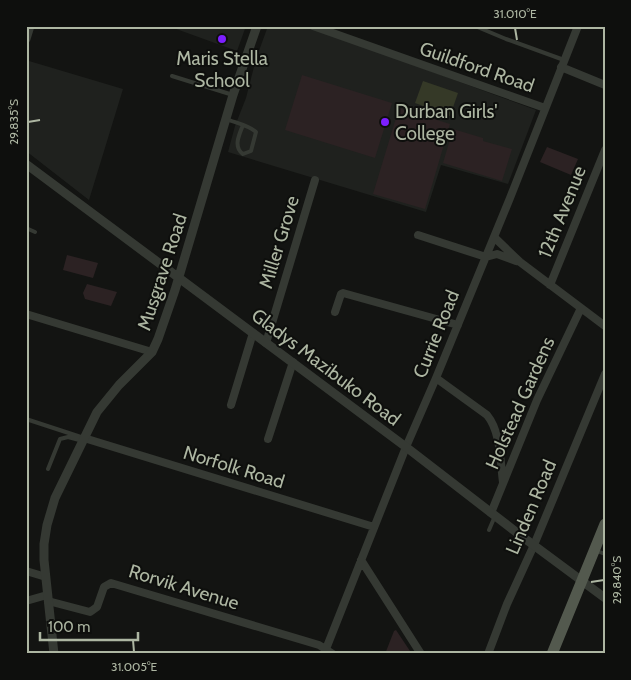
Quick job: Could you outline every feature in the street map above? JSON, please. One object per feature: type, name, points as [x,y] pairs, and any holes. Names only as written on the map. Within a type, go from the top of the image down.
[{"type":"main road","points":[[552,654],[583,581],[600,552],[605,524]]},
{"type":"street","points":[[26,39],[30,26]]},
{"type":"street","name":"Musgrave Road","points":[[54,654],[44,544],[47,525],[55,498],[104,403],[152,352],[158,339],[179,278],[233,95],[256,26]]},
{"type":"street","name":"Guildford Road","points":[[314,26],[545,108]]},
{"type":"street","name":"Currie Road","points":[[327,652],[406,447],[494,238],[578,26]]},
{"type":"street","points":[[563,63],[605,85]]},
{"type":"street","name":"12th Avenue","points":[[550,285],[605,150]]},
{"type":"street","name":"Gladys Mazibuko Road","points":[[26,164],[293,362],[605,598]]},
{"type":"street","name":"Miller Grove","points":[[266,343],[315,180]]},
{"type":"street","points":[[418,235],[486,257],[497,254],[520,262]]},
{"type":"street","points":[[494,238],[520,262],[605,326]]},
{"type":"street","points":[[335,312],[343,293],[458,325]]},
{"type":"street","name":"Holstead Gardens","points":[[493,514],[503,483],[537,400],[580,308]]},
{"type":"street","points":[[26,314],[152,352]]},
{"type":"street","points":[[231,405],[253,333]]},
{"type":"street","points":[[268,439],[293,362]]},
{"type":"street","name":"Linden Road","points":[[488,654],[605,374]]},
{"type":"street","points":[[436,378],[490,419],[496,434],[503,483]]},
{"type":"street","name":"Norfolk Road","points":[[84,440],[374,527]]},
{"type":"street","points":[[361,560],[421,654]]},
{"type":"street","points":[[26,571],[46,577]]},
{"type":"street","name":"Rorvik Avenue","points":[[48,598],[90,612],[97,607],[104,587],[111,583],[327,652]]},
{"type":"street","points":[[26,601],[48,598]]},
{"type":"lane","points":[[475,26],[563,63]]},
{"type":"lane","points":[[172,76],[233,95]]},
{"type":"lane","points":[[226,119],[242,125],[256,132],[251,151],[243,154],[239,151],[237,144],[242,125]]},
{"type":"lane","points":[[26,228],[35,232]]},
{"type":"lane","points":[[26,419],[84,440]]},
{"type":"lane","points":[[48,469],[60,439],[68,437],[84,440]]},
{"type":"lane","points":[[490,530],[493,514]]},
{"type":"shaded area","name":"Maris Stella School","points":[[168,26],[246,26],[237,51]]},
{"type":"shaded area","name":"Durban Girls' College","points":[[268,26],[303,26],[319,30],[536,110],[508,184],[441,165],[426,212],[228,152]]},
{"type":"shaded area","points":[[29,61],[123,89],[89,200],[26,151],[26,69]]},
{"type":"shaded area","points":[[302,75],[392,103],[375,158],[285,130]]},
{"type":"shaded area","points":[[423,81],[458,93],[450,116],[415,103]]},
{"type":"shaded area","points":[[399,108],[450,124],[425,209],[373,194]]},
{"type":"shaded area","points":[[453,129],[483,138],[483,141],[512,149],[502,181],[443,163]]},
{"type":"shaded area","points":[[547,147],[578,159],[571,175],[540,162]]},
{"type":"shaded area","points":[[67,255],[98,263],[93,278],[63,270]]},
{"type":"shaded area","points":[[87,284],[117,292],[111,306],[85,299],[83,293]]},
{"type":"shaded area","points":[[396,630],[412,654],[385,654]]},
{"type":"place","name":"Maris Stella School","points":[[222,39]]},
{"type":"place","name":"Durban Girls' College","points":[[385,122]]}]
